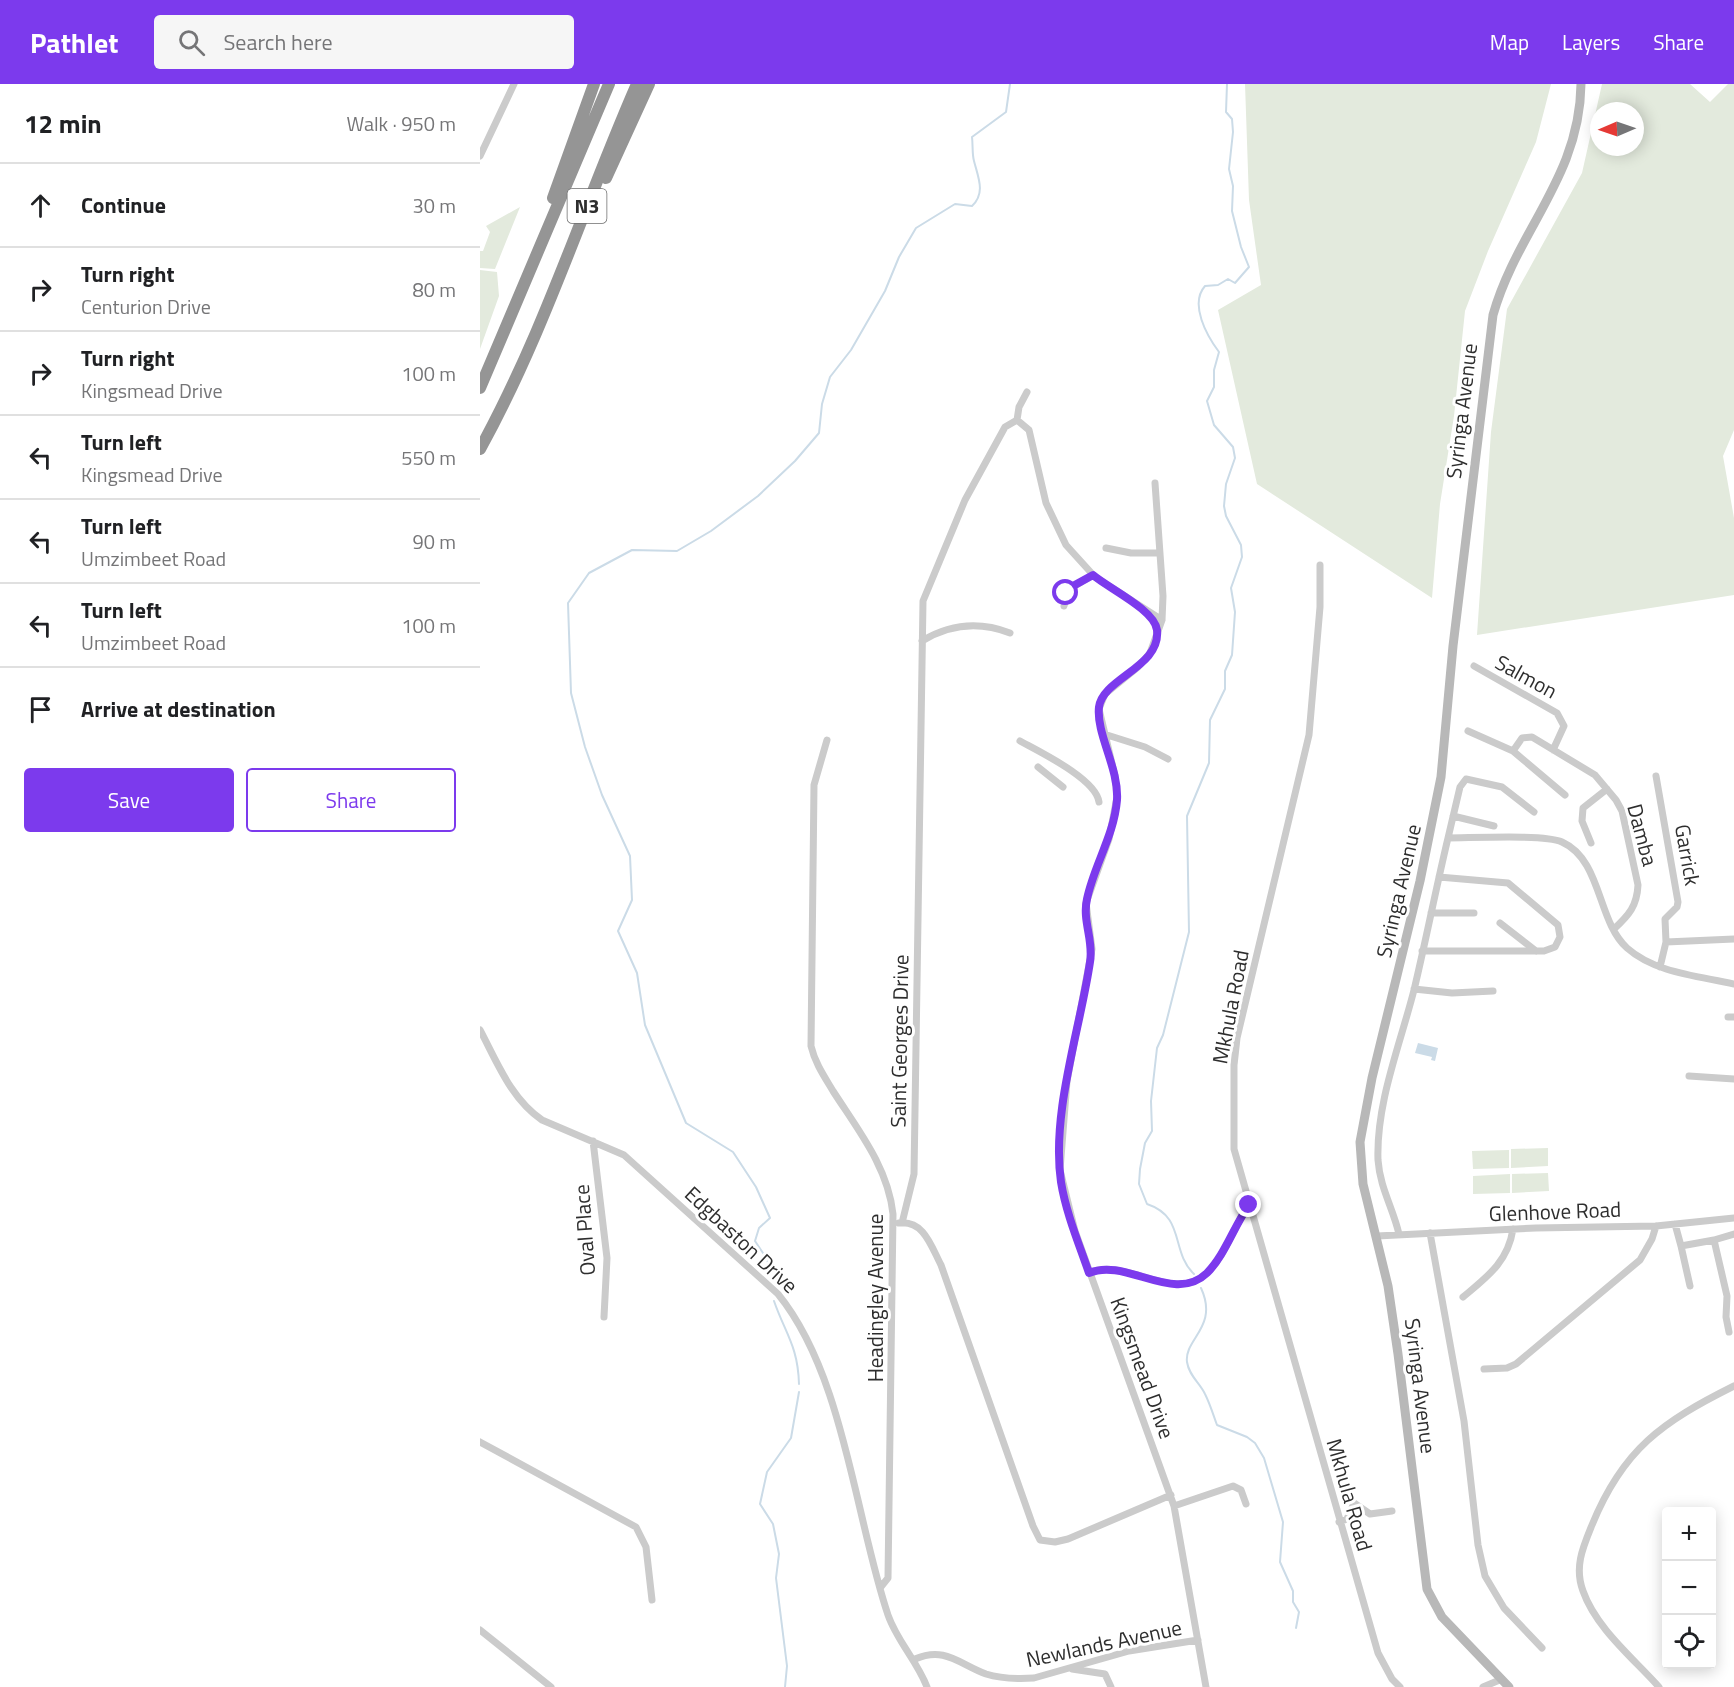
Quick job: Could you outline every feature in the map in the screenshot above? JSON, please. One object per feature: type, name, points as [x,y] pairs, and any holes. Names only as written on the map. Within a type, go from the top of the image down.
[{"type":"highway","points":[[541,245],[562,169],[594,84]]},
{"type":"highway","name":"N3","points":[[480,388],[609,84]]},
{"type":"highway","name":"N3","points":[[480,449],[516,381],[637,84]]},
{"type":"highway","points":[[579,226],[607,176],[649,84]]},
{"type":"street","name":"Syringa Avenue","points":[[1509,1687],[1443,1617],[1427,1589],[1388,1286],[1360,1168],[1361,1130],[1420,881],[1441,777],[1453,646],[1490,332],[1508,270],[1570,153],[1578,122],[1581,84]]},
{"type":"street","points":[[480,156],[511,86]]},
{"type":"street","name":"Saint Georges Drive","points":[[902,1223],[914,1174],[923,601],[951,531],[992,448],[1008,423],[1017,420],[1019,407],[1027,392]]},
{"type":"street","points":[[1017,420],[1029,430],[1046,503],[1066,545],[1093,575],[1162,620]]},
{"type":"street","name":"Kingsmead Drive","points":[[1155,483],[1163,596],[1162,620],[1150,653],[1138,667],[1112,687],[1100,702],[1099,715],[1115,776],[1116,804],[1109,839],[1086,903],[1092,949],[1067,1081],[1060,1157],[1061,1184],[1089,1273],[1171,1495],[1206,1687]]},
{"type":"street","points":[[1106,548],[1131,553],[1160,552]]},
{"type":"street","name":"Mkhula Road","points":[[1320,565],[1320,607],[1309,735],[1235,1046],[1234,1149],[1378,1653],[1392,1679],[1400,1687]]},
{"type":"street","points":[[1064,606],[1068,590],[1093,575]]},
{"type":"street","points":[[1144,609],[1157,609],[1163,596]]},
{"type":"street","points":[[1144,609],[1156,624],[1157,637]]},
{"type":"street","points":[[922,641],[945,628],[954,627],[986,626],[1010,633]]},
{"type":"street","name":"Salmon","points":[[1474,666],[1557,713],[1564,726],[1553,750]]},
{"type":"street","points":[[1468,731],[1513,751],[1565,795]]},
{"type":"street","points":[[1104,734],[1145,747],[1168,759]]},
{"type":"street","name":"Damba","points":[[1513,751],[1526,736],[1532,737],[1595,776],[1622,811],[1638,885],[1634,908],[1614,929]]},
{"type":"street","name":"Headingley Avenue","points":[[827,740],[814,785],[811,1046],[818,1067],[880,1166],[890,1192],[893,1224],[888,1578],[880,1587]]},
{"type":"street","points":[[1020,741],[1081,779],[1094,790],[1099,802]]},
{"type":"street","points":[[1038,767],[1063,787]]},
{"type":"street","name":"Garrick","points":[[1656,776],[1678,902],[1677,907],[1665,919],[1666,942],[1660,967]]},
{"type":"street","points":[[1399,1234],[1394,1215],[1382,1188],[1378,1140],[1461,782],[1466,779],[1502,787],[1534,812]]},
{"type":"street","points":[[1590,843],[1582,821],[1583,808],[1607,789]]},
{"type":"street","points":[[1453,816],[1494,826]]},
{"type":"street","points":[[1448,838],[1547,838],[1564,842],[1582,859],[1614,929],[1631,952],[1660,967],[1734,984]]},
{"type":"street","points":[[1422,951],[1536,951],[1555,947],[1560,937],[1558,925],[1508,883],[1439,877]]},
{"type":"street","points":[[1431,914],[1474,913]]},
{"type":"street","points":[[1500,923],[1536,951]]},
{"type":"street","points":[[1666,942],[1734,939]]},
{"type":"street","points":[[1414,989],[1452,993],[1493,991]]},
{"type":"street","name":"Edgbaston Drive","points":[[480,1030],[513,1090],[530,1112],[542,1120],[624,1155],[640,1167],[778,1294],[789,1308],[829,1393],[891,1623],[915,1659],[927,1687]]},
{"type":"street","points":[[1689,1076],[1734,1079]]},
{"type":"street","name":"Oval Place","points":[[593,1140],[606,1248],[604,1317]]},
{"type":"street","points":[[1089,1273],[1109,1270],[1177,1284],[1195,1280],[1213,1266],[1249,1205]]},
{"type":"street","name":"Glenhove Road","points":[[1377,1236],[1514,1229],[1656,1226],[1734,1218]]},
{"type":"street","points":[[893,1224],[912,1223],[920,1228],[941,1265],[1033,1526],[1040,1540],[1054,1542],[1068,1539],[1171,1495]]},
{"type":"street","points":[[1675,1224],[1689,1286]]},
{"type":"street","points":[[1484,1369],[1508,1368],[1529,1354],[1640,1260],[1656,1226]]},
{"type":"street","points":[[1462,1297],[1500,1265],[1509,1248],[1514,1229]]},
{"type":"street","points":[[1430,1233],[1464,1421],[1478,1545],[1485,1576],[1504,1608],[1542,1648]]},
{"type":"street","points":[[1681,1246],[1734,1234]]},
{"type":"street","points":[[1714,1240],[1728,1296],[1726,1317],[1729,1332]]},
{"type":"street","points":[[1659,1687],[1600,1622],[1587,1603],[1581,1588],[1580,1554],[1608,1489],[1641,1445],[1670,1421],[1734,1386]]},
{"type":"street","points":[[480,1442],[636,1527],[646,1547],[652,1600]]},
{"type":"street","points":[[1174,1506],[1233,1486],[1241,1490],[1246,1504]]},
{"type":"street","points":[[1339,1522],[1347,1519],[1354,1503],[1370,1514],[1392,1510]]},
{"type":"street","points":[[480,1630],[551,1687]]},
{"type":"street","name":"Newlands Avenue","points":[[915,1659],[933,1653],[947,1655],[988,1674],[1013,1679],[1034,1678],[1129,1651],[1198,1640]]},
{"type":"street","points":[[1067,1668],[1105,1674],[1111,1687]]},
{"type":"street","points":[[1483,1687],[1502,1680]]},
{"type":"shaded area","points":[[1245,84],[1551,84],[1536,142],[1488,251],[1465,311],[1454,416],[1440,504],[1432,598],[1257,484],[1218,310],[1261,285],[1249,200]]},
{"type":"shaded area","points":[[1602,84],[1690,84],[1710,102],[1728,84],[1734,84],[1734,430],[1723,456],[1734,518],[1734,595],[1477,635],[1491,432],[1507,309],[1582,173],[1590,137],[1590,156],[1644,156],[1644,102],[1598,102]]},
{"type":"shaded area","points":[[520,207],[495,269],[480,268],[480,251],[483,251],[490,232],[486,226]]},
{"type":"shaded area","points":[[480,270],[497,272],[499,296],[480,349]]},
{"type":"shaded area","points":[[1548,1148],[1548,1166],[1511,1168],[1511,1149]]},
{"type":"shaded area","points":[[1509,1150],[1509,1168],[1473,1169],[1472,1151]]},
{"type":"shaded area","points":[[1548,1173],[1549,1191],[1512,1193],[1512,1174]]},
{"type":"shaded area","points":[[1510,1174],[1510,1193],[1473,1194],[1473,1176]]},
{"type":"water","points":[[1418,1043],[1438,1048],[1435,1061],[1431,1060],[1432,1057],[1415,1053]]},
{"type":"waterway","points":[[772,1279],[767,1259],[755,1241],[759,1228],[770,1218],[756,1187],[733,1152],[686,1123],[645,1025],[637,973],[618,931],[632,900],[630,856],[602,795],[585,747],[571,693],[568,603],[589,573],[632,550],[677,551],[711,531],[758,496],[795,461],[819,433],[822,404],[830,377],[851,350],[885,291],[899,257],[916,228],[955,204],[972,206],[979,196],[980,185],[973,158],[972,137],[1006,112],[1010,84]]},
{"type":"waterway","points":[[1194,1274],[1182,1255],[1173,1226],[1159,1210],[1147,1204],[1139,1184],[1145,1143],[1152,1131],[1151,1101],[1157,1048],[1163,1035],[1189,932],[1187,816],[1209,763],[1210,720],[1225,689],[1225,671],[1232,655],[1235,612],[1231,588],[1242,557],[1241,545],[1226,516],[1224,506],[1226,484],[1235,458],[1233,447],[1214,425],[1207,401],[1214,387],[1214,370],[1219,352],[1205,329],[1199,311],[1201,293],[1205,286],[1218,285],[1228,279],[1235,283],[1249,267],[1241,247],[1232,211],[1233,186],[1229,169],[1233,132],[1232,119],[1226,112],[1227,84]]},
{"type":"waterway","points":[[1201,1288],[1206,1313],[1200,1331],[1187,1354],[1188,1367],[1205,1394],[1217,1425],[1247,1437],[1255,1443],[1264,1458],[1283,1522],[1280,1562],[1293,1591],[1293,1602],[1299,1612],[1296,1628]]},
{"type":"waterway","points":[[774,1301],[794,1349],[799,1384]]},
{"type":"waterway","points":[[785,1687],[787,1666],[776,1578],[779,1554],[773,1524],[760,1504],[767,1472],[791,1438],[799,1392]]},
{"type":"route","points":[[1066,593],[1073,586],[1093,575],[1112,590],[1144,609],[1156,624],[1157,630],[1157,637],[1150,653],[1138,667],[1105,694],[1099,709],[1115,776],[1117,798],[1109,839],[1086,903],[1092,949],[1072,1052],[1062,1121],[1061,1184],[1075,1232],[1089,1273],[1100,1269],[1177,1284],[1187,1283],[1203,1276],[1213,1266],[1249,1205]]}]
